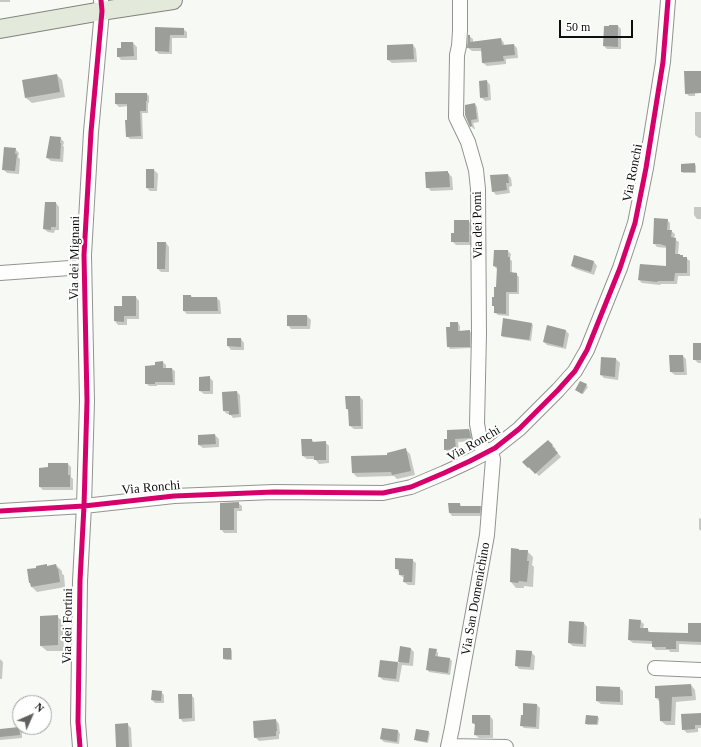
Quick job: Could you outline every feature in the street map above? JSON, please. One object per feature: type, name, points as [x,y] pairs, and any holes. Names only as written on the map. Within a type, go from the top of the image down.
[{"type":"main road","points":[[0,29],[102,5],[173,0]]},
{"type":"street","name":"Via dei Pomi","points":[[460,0],[459,46],[456,55],[456,117],[468,142],[476,170],[478,189],[479,334],[477,424],[486,452]]},
{"type":"street","name":"Via Ronchi","points":[[0,511],[84,506],[174,496],[274,492],[383,493],[411,487],[444,473],[486,452],[519,429],[558,390],[574,371],[587,350],[620,268],[635,223],[646,168],[663,62],[668,0]]},
{"type":"street","name":"Via dei Mignani","points":[[84,506],[87,401],[84,255],[91,132],[102,5]]},
{"type":"street","points":[[0,273],[84,267]]},
{"type":"street","name":"Via San Domenichino","points":[[448,746],[487,535],[493,459],[486,452]]},
{"type":"street","name":"Via dei Fortini","points":[[80,747],[78,722],[79,628],[84,506]]},
{"type":"street","points":[[655,668],[701,670]]},
{"type":"street","points":[[448,746],[506,747]]},
{"type":"building","points":[[618,25],[618,47],[603,46],[604,26]]},
{"type":"building","points":[[155,27],[184,28],[184,35],[170,35],[169,52],[155,51]]},
{"type":"building","points":[[468,35],[470,35],[470,42],[501,38],[502,45],[514,44],[515,55],[503,56],[504,61],[482,63],[481,48],[467,48]]},
{"type":"building","points":[[121,42],[133,42],[134,56],[117,57],[117,48],[121,48]]},
{"type":"building","points":[[413,44],[414,59],[387,60],[387,45]]},
{"type":"building","points":[[684,71],[701,71],[701,93],[685,94]]},
{"type":"building","points":[[57,74],[60,92],[25,98],[22,80]]},
{"type":"building","points":[[487,80],[488,97],[480,98],[479,81]]},
{"type":"building","points":[[115,93],[147,93],[146,111],[140,111],[141,136],[126,137],[125,120],[127,120],[127,104],[115,104]]},
{"type":"building","points":[[475,103],[477,119],[471,120],[472,126],[470,127],[465,115],[465,105]]},
{"type":"building","points":[[50,136],[61,137],[60,159],[46,158]]},
{"type":"building","points":[[4,147],[16,148],[15,154],[17,154],[15,171],[2,170]]},
{"type":"building","points":[[695,163],[695,172],[681,172],[681,164]]},
{"type":"building","points":[[146,169],[154,169],[154,188],[146,188]]},
{"type":"building","points":[[448,171],[450,187],[426,188],[425,172]]},
{"type":"building","points":[[508,174],[509,183],[506,183],[507,190],[492,192],[490,175]]},
{"type":"building","points":[[45,202],[56,202],[56,227],[51,227],[51,230],[43,229]]},
{"type":"building","points":[[654,218],[668,219],[667,230],[672,230],[671,237],[676,238],[675,254],[680,254],[683,255],[683,257],[687,257],[687,273],[675,273],[674,281],[657,282],[638,280],[640,264],[666,266],[666,246],[653,244]]},
{"type":"building","points":[[454,220],[469,220],[469,242],[451,242],[451,233],[454,233]]},
{"type":"building","points":[[157,242],[166,242],[165,269],[157,269]]},
{"type":"building","points":[[494,250],[508,250],[508,257],[510,257],[510,272],[517,273],[517,292],[506,292],[506,314],[494,313],[494,306],[492,306],[494,287],[496,287],[497,267],[493,266]]},
{"type":"building","points":[[574,255],[594,261],[591,272],[571,266]]},
{"type":"building","points":[[183,295],[191,295],[191,297],[217,297],[218,311],[183,311]]},
{"type":"building","points":[[122,296],[136,296],[136,316],[124,316],[124,322],[114,321],[114,306],[122,306]]},
{"type":"building","points":[[287,315],[307,315],[307,326],[287,326]]},
{"type":"building","points":[[503,318],[532,323],[529,340],[501,336]]},
{"type":"building","points":[[450,322],[458,322],[458,331],[470,330],[470,347],[447,347],[446,327],[450,327]]},
{"type":"building","points":[[547,325],[566,330],[563,347],[543,342]]},
{"type":"building","points":[[227,338],[241,338],[241,347],[227,346]]},
{"type":"building","points":[[693,343],[701,343],[701,360],[693,360]]},
{"type":"building","points":[[669,355],[683,355],[684,372],[670,372]]},
{"type":"building","points":[[601,357],[616,358],[615,377],[600,375]]},
{"type":"building","points":[[163,361],[163,368],[172,368],[173,382],[155,382],[155,384],[145,384],[145,366],[155,365],[155,362]]},
{"type":"building","points":[[210,376],[210,391],[199,391],[199,377]]},
{"type":"building","points":[[580,381],[587,384],[582,394],[575,390]]},
{"type":"building","points":[[237,391],[239,414],[229,415],[229,411],[223,411],[222,392]]},
{"type":"building","points":[[345,396],[360,396],[361,426],[349,426],[348,409],[346,409]]},
{"type":"building","points":[[469,429],[471,438],[455,439],[456,449],[444,450],[444,439],[447,439],[447,430]]},
{"type":"building","points":[[215,434],[216,444],[198,445],[198,435]]},
{"type":"building","points":[[301,439],[312,439],[312,442],[326,441],[326,460],[314,460],[314,456],[302,456]]},
{"type":"building","points":[[548,440],[558,453],[535,474],[522,462]]},
{"type":"building","points":[[406,448],[411,471],[392,475],[391,472],[352,473],[351,456],[387,455],[387,453]]},
{"type":"building","points":[[48,463],[68,463],[70,487],[39,487],[39,468],[48,467]]},
{"type":"building","points":[[239,502],[239,508],[234,508],[234,530],[220,530],[220,503]]},
{"type":"building","points":[[448,503],[460,503],[460,506],[481,506],[480,513],[449,513]]},
{"type":"building","points":[[511,548],[528,550],[527,561],[529,561],[527,582],[510,582]]},
{"type":"building","points":[[395,558],[413,559],[412,582],[403,582],[404,575],[399,575],[399,569],[395,569]]},
{"type":"building","points":[[47,564],[47,566],[56,564],[60,582],[31,587],[27,569],[36,568],[36,566]]},
{"type":"building","points":[[58,615],[58,645],[40,646],[40,616]]},
{"type":"building","points":[[629,619],[641,620],[640,628],[648,628],[648,632],[688,633],[688,623],[701,623],[701,642],[676,641],[676,649],[666,649],[666,647],[652,647],[652,641],[628,640]]},
{"type":"building","points":[[569,621],[584,622],[583,644],[568,643]]},
{"type":"building","points":[[400,646],[411,648],[409,663],[398,662]]},
{"type":"building","points":[[223,648],[231,648],[231,659],[223,659]]},
{"type":"building","points":[[429,648],[437,649],[435,656],[450,658],[448,673],[426,670]]},
{"type":"building","points":[[516,650],[532,651],[530,667],[515,666]]},
{"type":"building","points":[[380,660],[398,662],[396,679],[378,677]]},
{"type":"building","points":[[691,684],[692,696],[672,697],[671,721],[660,721],[659,698],[655,698],[655,686]]},
{"type":"building","points":[[596,686],[620,687],[620,702],[596,701]]},
{"type":"building","points":[[152,690],[162,691],[161,701],[151,700]]},
{"type":"building","points":[[178,694],[192,694],[192,718],[179,719]]},
{"type":"building","points":[[523,703],[537,704],[536,727],[520,726],[521,715],[523,715]]},
{"type":"building","points":[[701,713],[701,725],[695,725],[695,729],[682,730],[681,714]]},
{"type":"building","points":[[472,715],[490,715],[490,735],[474,735],[475,724],[472,723]]},
{"type":"building","points":[[586,715],[598,716],[597,724],[585,724]]},
{"type":"building","points":[[276,719],[276,736],[254,738],[253,721]]},
{"type":"building","points":[[128,723],[129,747],[116,747],[115,724]]},
{"type":"building","points":[[12,728],[12,735],[20,735],[0,737],[0,729]]},
{"type":"building","points":[[382,728],[398,730],[397,742],[380,739]]},
{"type":"building","points":[[416,729],[429,731],[427,742],[414,740]]},
{"type":"cycle path","points":[[80,747],[78,722],[80,581],[87,401],[84,255],[91,132],[102,11],[101,0]]},
{"type":"cycle path","points":[[0,511],[84,506],[174,496],[274,492],[383,493],[411,487],[470,461],[495,448],[519,429],[575,371],[587,350],[620,268],[635,223],[646,168],[663,62],[668,0]]}]
